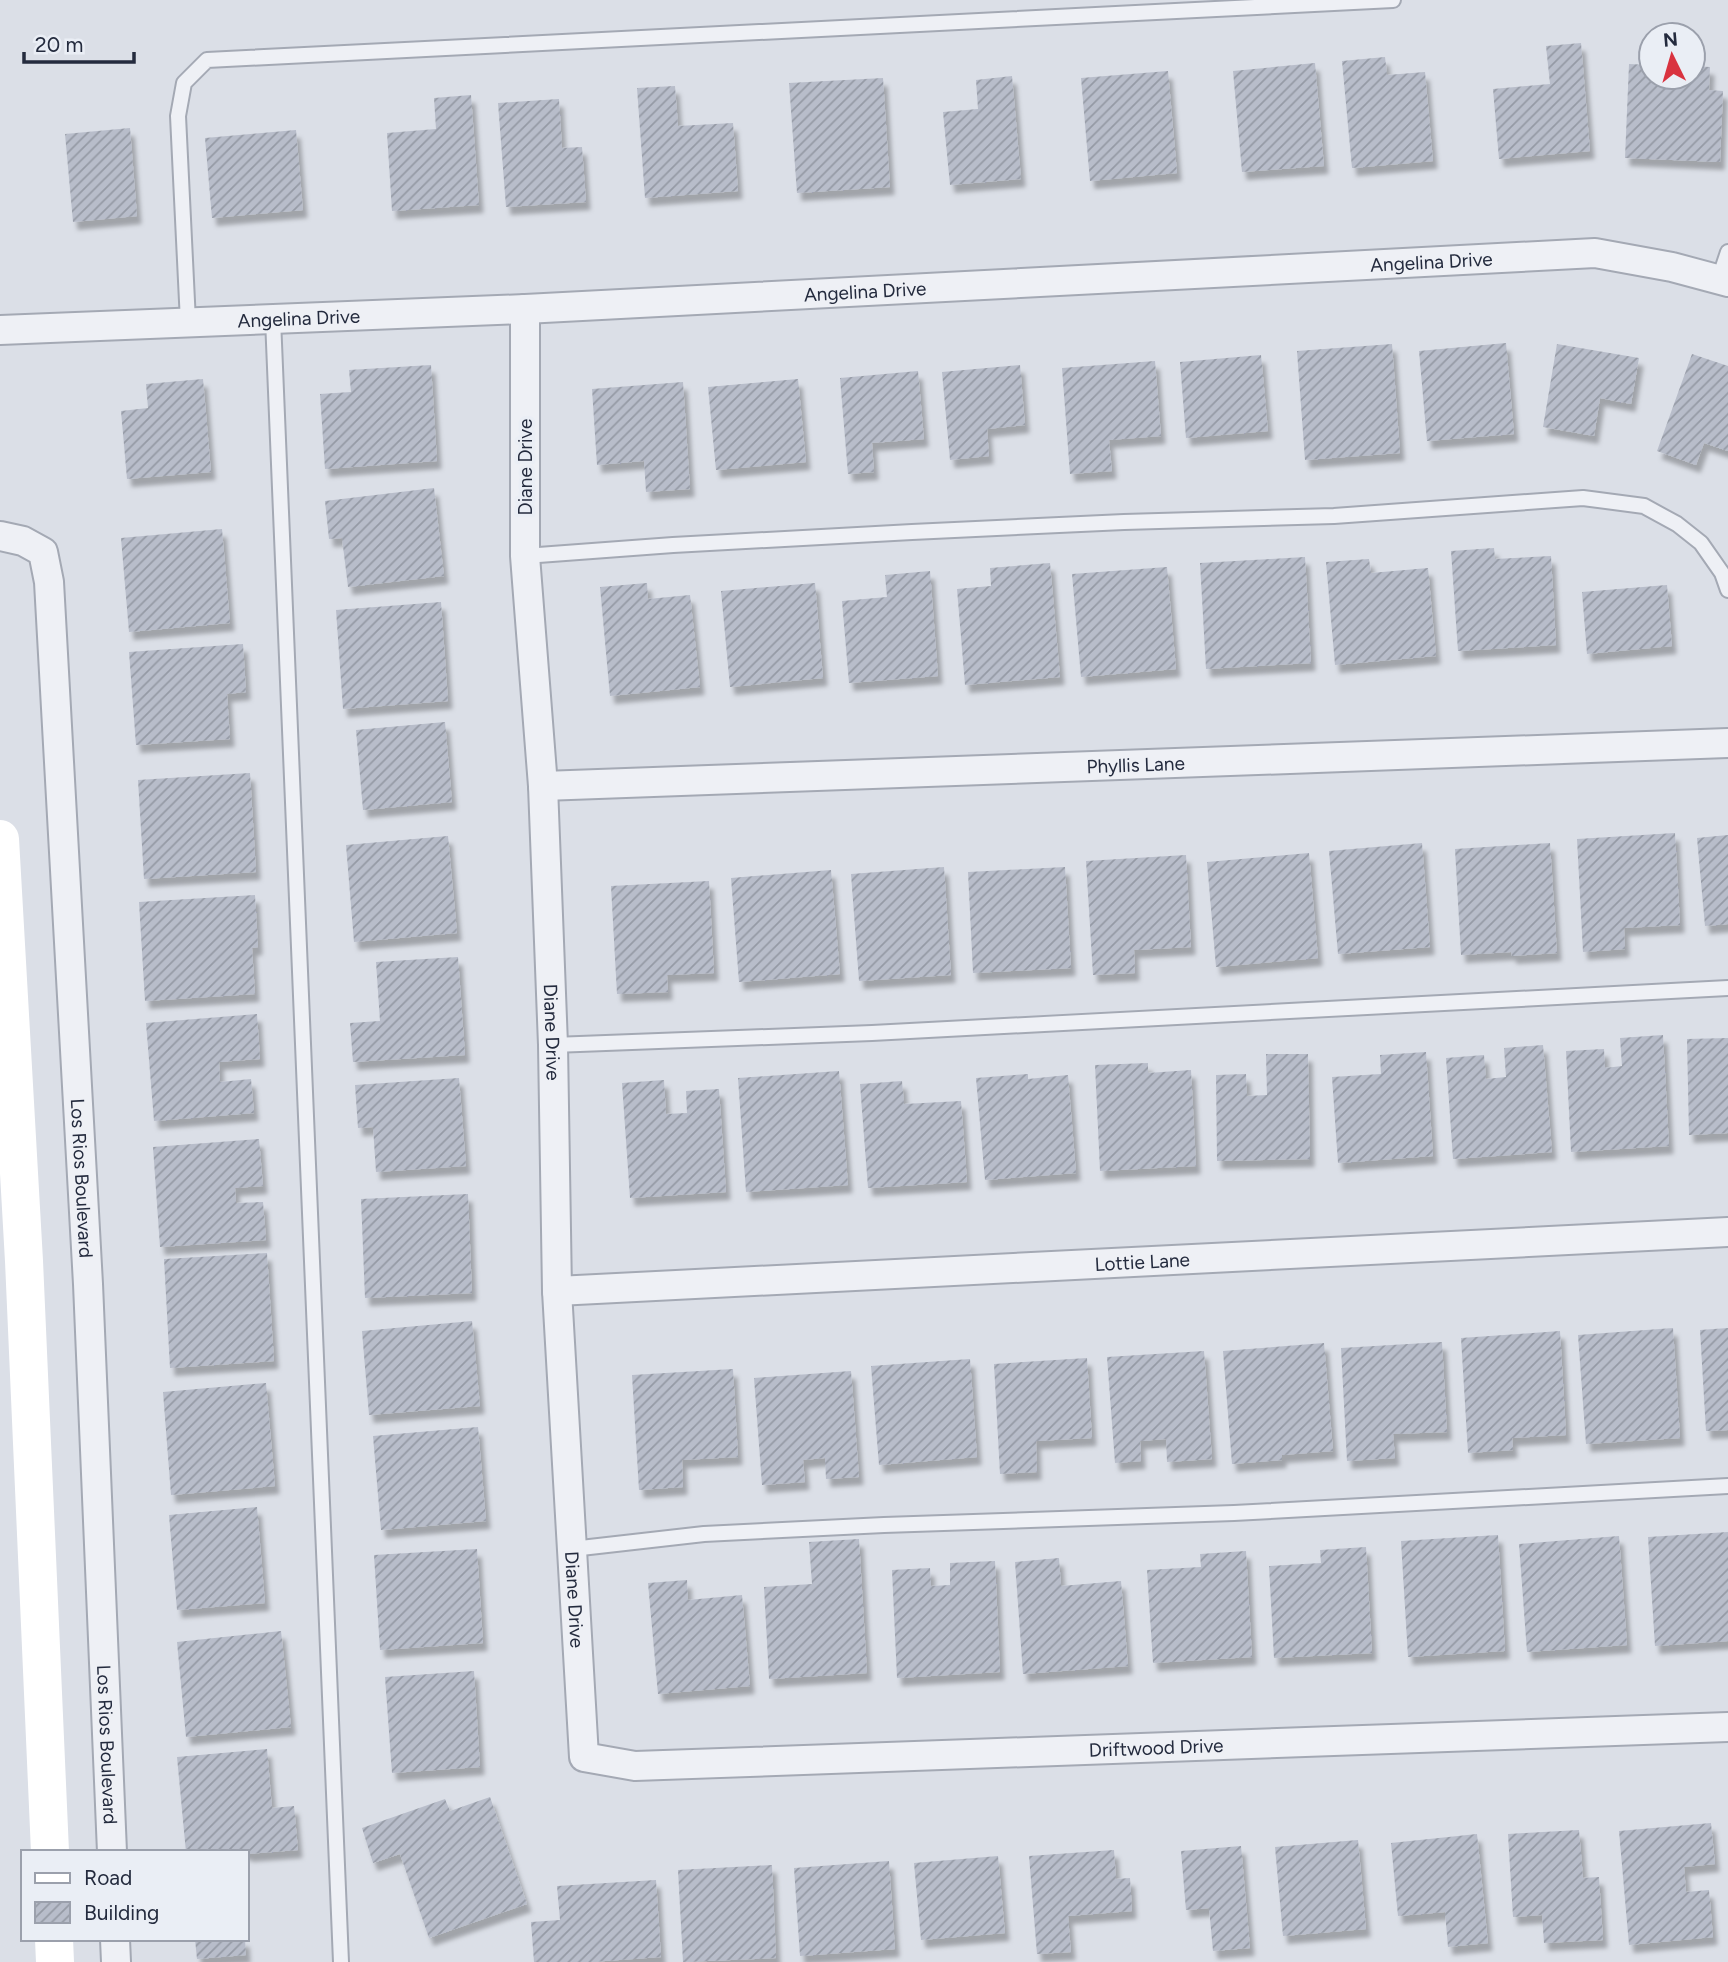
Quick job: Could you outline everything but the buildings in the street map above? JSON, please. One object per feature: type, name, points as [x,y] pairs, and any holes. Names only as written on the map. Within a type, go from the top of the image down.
[{"type":"main road","points":[[0,839],[24,1261],[50,1850]]},
{"type":"main road","points":[[54,1941],[55,1962]]},
{"type":"street","name":"Angelina Drive","points":[[0,330],[525,309],[1595,253],[1672,267],[1723,281]]},
{"type":"street","name":"Diane Drive","points":[[525,309],[524,556],[543,786],[553,1045],[557,1291],[584,1757]]},
{"type":"street","name":"Los Rios Boulevard","points":[[0,536],[23,541],[43,552],[49,582],[88,1284],[112,1850]]},
{"type":"street","name":"Phyllis Lane","points":[[543,786],[1728,743]]},
{"type":"street","name":"Lottie Lane","points":[[557,1291],[1728,1232]]},
{"type":"street","name":"Driftwood Drive","points":[[584,1757],[635,1766],[1728,1727]]},
{"type":"street","points":[[115,1941],[116,1962]]},
{"type":"lane","points":[[188,322],[178,116],[184,83],[207,60],[1394,0]]},
{"type":"lane","points":[[1723,281],[1728,251]]},
{"type":"lane","points":[[273,318],[341,1962]]},
{"type":"lane","points":[[524,556],[912,532],[1334,516],[1583,498],[1644,506],[1677,524],[1701,543],[1722,573],[1728,590]]},
{"type":"lane","points":[[553,1045],[872,1033],[1728,988]]},
{"type":"lane","points":[[572,1549],[704,1534],[1234,1513],[1728,1486]]}]
